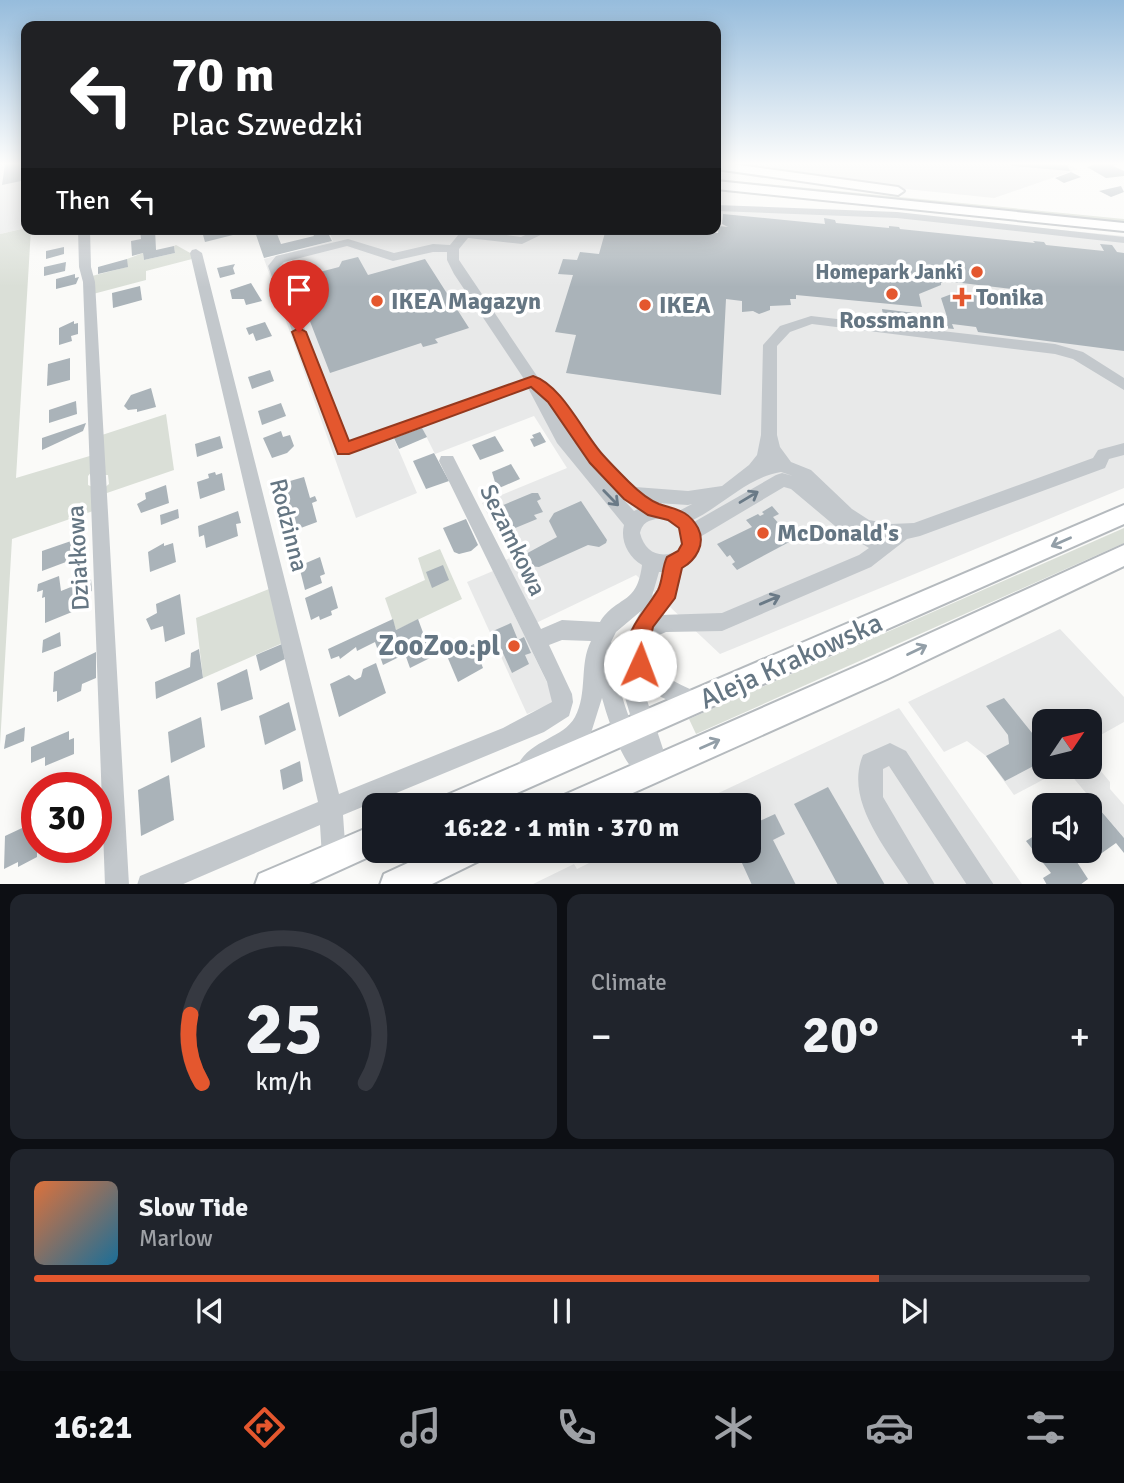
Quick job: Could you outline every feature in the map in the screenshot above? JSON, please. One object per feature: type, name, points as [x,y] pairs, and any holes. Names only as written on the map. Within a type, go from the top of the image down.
[{"type":"main road","points":[[963,205],[1124,227]]},
{"type":"main road","points":[[990,205],[1124,215]]},
{"type":"main road","name":"Aleja Krakowska","points":[[486,793],[1124,514]]},
{"type":"main road","name":"Aleja Krakowska","points":[[601,793],[878,670],[1124,555]]},
{"type":"main road","points":[[270,884],[362,845]]},
{"type":"main road","points":[[395,884],[442,863]]},
{"type":"street","points":[[721,208],[819,214],[1124,242]]},
{"type":"street","name":"Działkowa","points":[[84,235],[90,302],[117,884]]},
{"type":"street","points":[[465,235],[453,249],[453,260],[460,274],[533,381],[540,401],[583,466],[634,522]]},
{"type":"street","points":[[485,235],[522,241],[535,235]]},
{"type":"street","points":[[453,249],[433,248],[393,257],[348,242],[280,259],[274,266],[344,449],[533,381]]},
{"type":"street","name":"Rodzinna","points":[[197,253],[331,809],[334,857]]},
{"type":"street","points":[[686,525],[762,462],[769,435],[770,345],[785,328],[811,320],[1055,349],[1078,355],[1124,385]]},
{"type":"street","points":[[533,381],[553,398],[596,459],[630,494],[654,510]]},
{"type":"street","points":[[769,435],[773,449],[786,467]]},
{"type":"street","points":[[630,494],[688,498],[736,484],[767,467],[786,467],[810,479],[841,510],[860,524],[885,531],[903,532],[926,528],[1099,463],[1104,454],[1124,449]]},
{"type":"street","name":"Sezamkowa","points":[[447,460],[536,640]]},
{"type":"street","points":[[686,525],[782,480],[796,484],[846,526],[884,547]]},
{"type":"street","points":[[663,510],[686,525],[689,552],[673,563],[651,562],[634,549],[630,531],[642,514],[663,510]]},
{"type":"street","points":[[648,771],[636,758],[627,671],[629,645],[641,634],[665,623],[722,622],[865,561],[903,532]]},
{"type":"street","points":[[514,781],[549,748],[566,740],[583,725],[594,686],[595,654],[613,620],[642,598],[649,582],[651,562]]},
{"type":"street","points":[[673,563],[668,592],[649,616],[637,653],[640,665],[649,677],[667,690],[697,702]]},
{"type":"street","points":[[164,882],[331,809],[503,740],[556,713],[563,702],[562,691],[536,640],[562,630],[606,632]]},
{"type":"street","points":[[606,632],[606,675],[635,729]]},
{"type":"street","points":[[923,884],[879,813],[870,792],[873,779],[871,763],[890,754],[898,759],[982,884]]},
{"type":"shaded area","points":[[0,205],[21,205],[21,229],[0,234]]},
{"type":"shaded area","points":[[947,205],[984,205],[1124,219],[1124,223]]},
{"type":"shaded area","points":[[721,206],[915,216],[1124,236],[1124,488],[720,654],[636,575],[536,623],[503,561],[510,558],[482,503],[567,468],[534,416],[435,454],[422,428],[394,439],[417,493],[356,518],[264,259],[333,241],[330,235],[721,235]]},
{"type":"shaded area","points":[[21,229],[21,235],[31,235],[16,478],[93,455],[94,469],[88,476],[88,485],[95,488],[96,510],[12,539],[0,745],[0,234]]},
{"type":"shaded area","points":[[176,245],[192,254],[192,259],[146,271],[146,280],[93,294],[92,276],[127,267],[127,259],[143,253],[144,260],[175,253]]},
{"type":"shaded area","points":[[166,414],[174,470],[104,494],[103,489],[109,484],[108,475],[103,475],[102,435]]},
{"type":"shaded area","points":[[1124,528],[1124,543],[696,734],[689,719]]},
{"type":"shaded area","points":[[440,549],[462,599],[396,630],[385,598],[425,580],[418,558]]},
{"type":"shaded area","points":[[493,571],[555,699],[553,703],[527,714],[467,582]]},
{"type":"shaded area","points":[[269,589],[285,642],[203,678],[196,618]]},
{"type":"shaded area","points":[[1060,629],[1124,697],[1124,722],[1102,734],[1102,709],[1032,709],[1032,779],[1044,779],[1014,795],[986,756],[967,741],[944,752],[908,702]]},
{"type":"shaded area","points":[[899,708],[1022,884],[533,884],[574,864],[577,869],[589,863],[761,863],[761,793],[719,793]]},
{"type":"shaded area","points":[[1102,772],[1110,782],[1110,789],[1124,805],[1124,838],[1102,812],[1102,793],[1086,793],[1074,779],[1102,779]]},
{"type":"building","points":[[723,214],[825,224],[824,218],[835,220],[836,223],[1044,242],[1046,245],[1104,251],[1100,244],[1112,245],[1117,252],[1124,253],[1124,351],[978,332],[976,327],[952,324],[954,329],[924,326],[923,320],[883,315],[882,309],[947,317],[941,298],[957,292],[1024,300],[1020,290],[945,281],[919,294],[922,307],[796,295],[796,299],[790,299],[791,305],[770,306],[770,310],[759,314],[753,311],[742,312],[742,301],[726,299],[721,395],[566,373],[576,335],[555,332],[573,275],[558,274],[563,259],[577,260],[580,252],[599,254],[604,235],[721,235],[721,226],[728,227],[722,224]]},
{"type":"building","points":[[141,235],[155,235],[156,250],[174,246],[175,253],[144,260],[143,253],[132,256],[131,241],[141,239]]},
{"type":"building","points":[[203,235],[233,235],[205,242]]},
{"type":"building","points":[[256,235],[277,235],[281,244],[313,235],[329,235],[332,241],[264,258]]},
{"type":"building","points":[[64,247],[64,254],[46,259],[46,251]]},
{"type":"building","name":"IKEA Magazyn","points":[[358,257],[368,275],[425,259],[469,328],[435,339],[438,343],[423,347],[421,343],[330,373],[292,275],[310,270],[312,274],[339,267],[342,261]]},
{"type":"building","points":[[127,259],[128,267],[98,274],[98,267]]},
{"type":"building","points":[[66,262],[65,271],[44,276],[44,267]]},
{"type":"building","points":[[235,264],[235,274],[220,278],[217,268]]},
{"type":"building","points":[[75,274],[75,278],[79,277],[76,284],[56,289],[56,279]]},
{"type":"building","points":[[251,283],[262,301],[246,305],[244,299],[232,299],[230,290]]},
{"type":"building","points":[[140,286],[142,300],[113,308],[112,293]]},
{"type":"building","points":[[74,321],[74,324],[78,323],[78,334],[71,336],[72,341],[59,345],[59,328]]},
{"type":"building","points":[[265,322],[272,336],[256,341],[253,333],[249,335],[246,328]]},
{"type":"building","points":[[70,358],[70,380],[47,386],[48,364]]},
{"type":"building","points":[[270,370],[274,381],[252,389],[248,377]]},
{"type":"building","points":[[151,388],[156,407],[137,412],[137,409],[128,410],[124,406],[131,395]]},
{"type":"building","points":[[76,401],[77,414],[49,423],[49,410]]},
{"type":"building","points":[[281,403],[286,416],[262,425],[258,411]]},
{"type":"building","points":[[86,423],[83,431],[42,450],[42,438]]},
{"type":"building","points":[[422,428],[427,437],[399,449],[394,438]]},
{"type":"building","points":[[281,431],[283,437],[290,435],[294,446],[287,453],[272,458],[263,438]]},
{"type":"building","points":[[540,432],[546,442],[534,447],[530,439],[534,438],[532,435]]},
{"type":"building","points":[[220,436],[223,448],[197,457],[195,444]]},
{"type":"building","points":[[495,436],[504,451],[480,460],[472,445]]},
{"type":"building","points":[[434,453],[449,481],[426,489],[413,461]]},
{"type":"building","points":[[511,464],[520,479],[497,489],[492,472]]},
{"type":"building","points":[[215,472],[216,475],[222,473],[225,490],[200,499],[197,482],[209,478],[208,474]]},
{"type":"building","points":[[304,477],[310,498],[315,496],[317,501],[312,503],[317,522],[290,532],[285,513],[289,511],[281,492],[291,488],[290,481]]},
{"type":"building","points":[[166,485],[169,503],[141,513],[137,504],[146,499],[145,493]]},
{"type":"building","points":[[538,493],[541,499],[537,501],[543,512],[534,515],[537,519],[501,534],[489,511]]},
{"type":"building","points":[[581,501],[607,540],[606,543],[599,547],[588,545],[539,567],[528,566],[522,556],[557,537],[549,521],[554,513]]},
{"type":"building","name":"McDonald's","points":[[772,506],[779,514],[773,517],[793,540],[737,570],[730,555],[727,557],[717,544],[752,527],[746,520],[764,514],[762,512]]},
{"type":"building","points":[[178,509],[179,518],[161,525],[160,515]]},
{"type":"building","points":[[238,511],[241,523],[236,524],[238,536],[206,548],[204,535],[199,537],[198,526]]},
{"type":"building","points":[[466,519],[478,545],[471,551],[459,554],[454,552],[443,528]]},
{"type":"building","points":[[74,540],[74,559],[42,571],[42,551]]},
{"type":"building","points":[[164,543],[164,546],[173,543],[176,562],[150,572],[148,552]]},
{"type":"building","points":[[320,557],[325,574],[320,576],[322,583],[305,590],[299,566]]},
{"type":"building","points":[[443,565],[449,580],[432,588],[426,572]]},
{"type":"building","points":[[59,576],[61,591],[91,579],[92,591],[69,600],[69,606],[75,606],[72,612],[45,623],[45,597],[42,598],[43,590],[37,592],[38,584]]},
{"type":"building","points":[[332,586],[338,608],[331,611],[332,615],[311,620],[305,598]]},
{"type":"building","points":[[180,594],[185,634],[165,642],[163,626],[151,630],[146,619],[157,613],[156,604]]},
{"type":"building","points":[[393,619],[396,630],[418,619],[432,657],[410,668],[405,654],[383,665],[375,642],[357,651],[356,647],[340,659],[339,656],[331,659],[328,649]]},
{"type":"building","name":"ZooZoo.pl","points":[[511,623],[518,640],[524,637],[531,653],[525,655],[529,664],[512,673],[493,631]]},
{"type":"building","points":[[60,632],[61,646],[42,653],[43,640]]},
{"type":"building","points":[[282,644],[285,659],[260,671],[256,655]]},
{"type":"building","points":[[474,644],[483,668],[458,682],[447,656]]},
{"type":"building","points":[[199,649],[203,678],[156,699],[155,682],[190,667],[191,653]]},
{"type":"building","points":[[96,652],[96,678],[82,684],[81,691],[57,702],[57,691],[53,692],[54,672]]},
{"type":"building","points":[[376,663],[386,693],[339,717],[330,684],[349,675],[355,680],[361,677],[363,669]]},
{"type":"building","points":[[247,669],[253,699],[221,711],[217,683]]},
{"type":"building","points":[[1004,698],[1032,733],[1032,767],[1005,781],[986,756],[1009,744],[1008,735],[986,706]]},
{"type":"building","points":[[289,702],[296,730],[265,745],[259,716]]},
{"type":"building","points":[[201,717],[205,747],[171,763],[168,732]]},
{"type":"building","points":[[25,727],[24,741],[4,749],[6,735]]},
{"type":"building","points":[[69,731],[69,740],[74,738],[74,754],[45,766],[45,757],[31,763],[31,747]]},
{"type":"building","points":[[300,761],[303,781],[283,790],[280,770]]},
{"type":"building","points":[[169,775],[174,820],[141,836],[138,790]]},
{"type":"building","points":[[828,787],[884,884],[837,884],[794,804]]},
{"type":"building","points":[[1102,812],[1124,838],[1124,853],[1116,843],[1102,853]]},
{"type":"building","points":[[775,814],[785,834],[773,840],[795,884],[752,884],[742,863],[761,863],[761,820]]},
{"type":"building","points":[[21,828],[21,863],[26,863],[18,867],[18,862],[4,869],[5,836]]},
{"type":"building","points":[[1032,837],[1032,849],[1026,841]]},
{"type":"building","points":[[1043,863],[1078,863],[1088,879],[1081,884],[1046,884],[1043,878],[1051,873]]},
{"type":"place","name":"Homepark Janki","points":[[977,272]]},
{"type":"place","name":"Rossmann","points":[[892,294]]},
{"type":"place","name":"Tonika","points":[[962,297]]},
{"type":"place","name":"IKEA Magazyn","points":[[377,301]]},
{"type":"place","name":"IKEA","points":[[645,305]]},
{"type":"place","name":"McDonald's","points":[[763,533]]},
{"type":"place","name":"ZooZoo.pl","points":[[514,646]]},
{"type":"route","points":[[299,332],[344,449],[533,381],[553,398],[596,459],[630,494],[654,510],[663,510],[681,518],[689,527],[691,545],[685,557],[673,563],[668,592],[644,623],[638,642],[640,665]]}]
